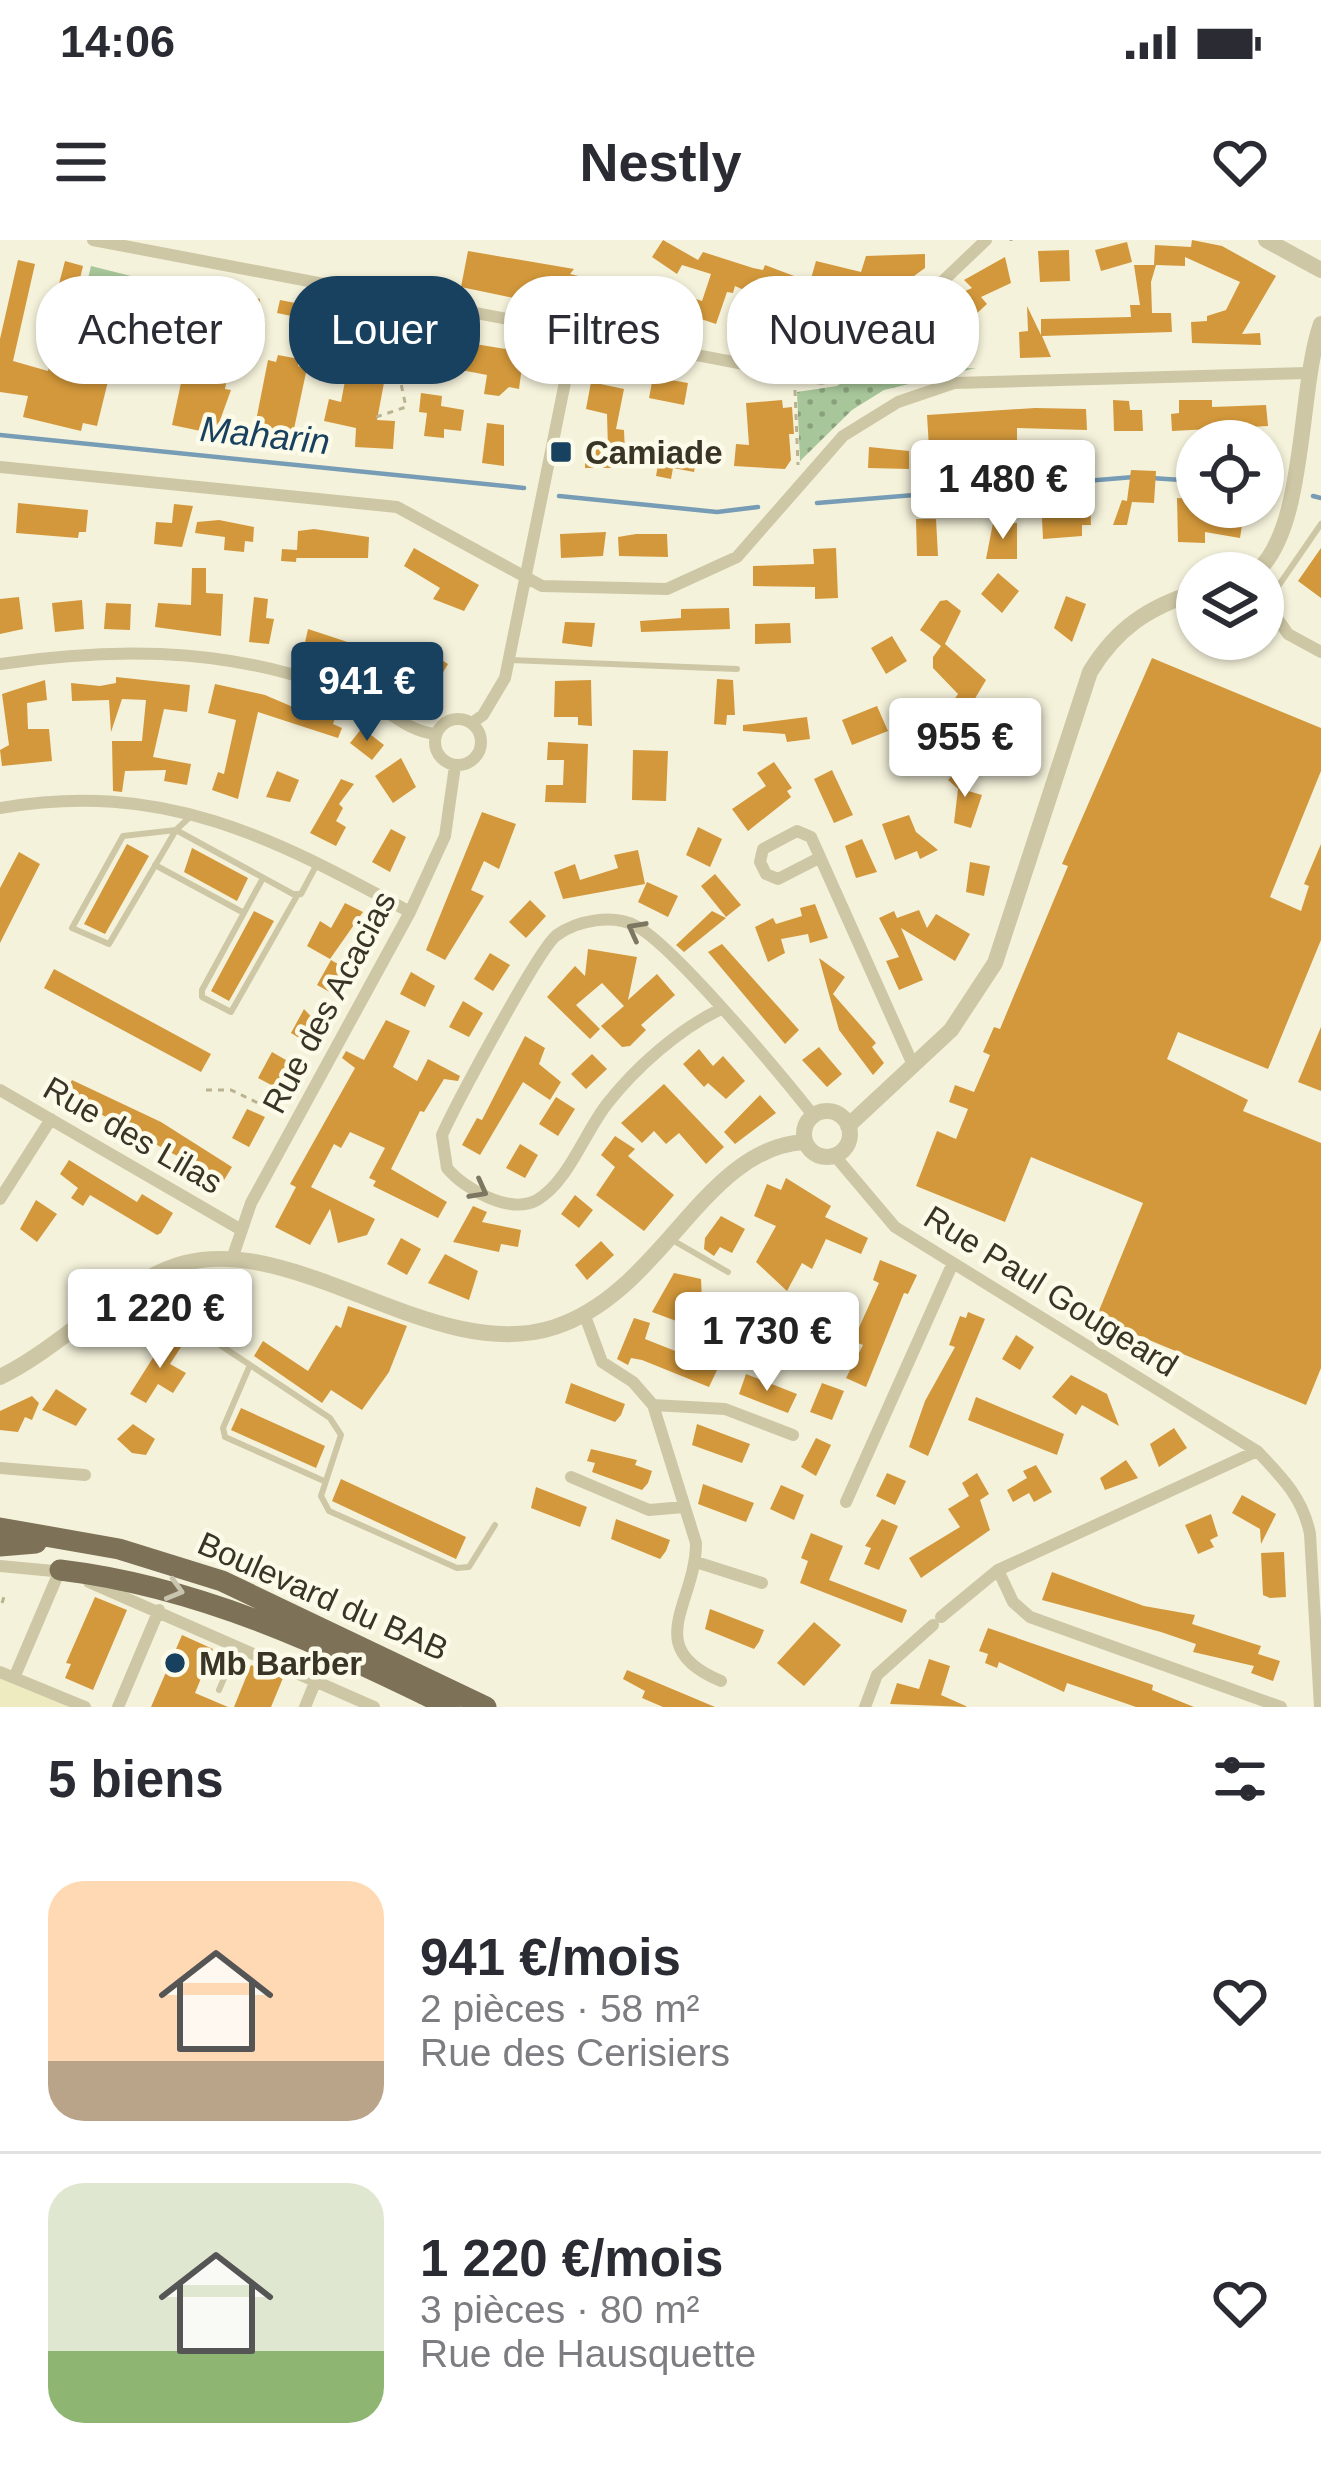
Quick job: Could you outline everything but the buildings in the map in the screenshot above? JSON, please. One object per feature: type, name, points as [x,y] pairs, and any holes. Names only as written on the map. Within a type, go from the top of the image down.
[{"type":"main road","name":"Boulevard du BAB","points":[[0,1528],[118,1549],[222,1580],[485,1707]]},
{"type":"main road","name":"Boulevard du BAB","points":[[0,1546],[60,1540]]},
{"type":"main road","points":[[60,1570],[119,1577],[227,1606],[295,1632],[450,1707]]},
{"type":"street","points":[[93,240],[504,319]]},
{"type":"street","points":[[703,357],[822,379],[860,360],[986,240]]},
{"type":"street","points":[[1266,240],[1296,246],[1321,270]]},
{"type":"street","points":[[1272,552],[1288,513],[1307,373],[1321,324]]},
{"type":"street","points":[[0,467],[397,506],[542,586],[667,589],[707,574],[759,535],[843,436],[898,402],[954,383],[1307,373]]},
{"type":"street","points":[[472,724],[496,697],[510,660],[565,384]]},
{"type":"street","points":[[848,1126],[833,1112],[813,1115],[804,1127],[805,1142],[814,1154],[835,1156],[846,1147],[848,1126],[951,1030],[995,963],[1090,673],[1108,643],[1131,622],[1176,602]]},
{"type":"street","points":[[1284,628],[1321,652]]},
{"type":"street","points":[[0,664],[82,652],[158,652],[221,660],[368,700],[412,729],[436,734],[456,719],[472,724],[480,736],[480,751],[470,762],[455,766],[438,754],[436,734]]},
{"type":"street","name":"Rue des Acacias","points":[[232,1259],[238,1228],[410,911],[445,836],[455,766]]},
{"type":"street","points":[[0,808],[94,798],[196,811],[235,823],[410,911]]},
{"type":"street","points":[[819,858],[778,879],[766,874],[760,862],[764,849],[797,831],[811,837],[914,1067]]},
{"type":"street","points":[[719,1010],[689,1024],[608,1102],[550,1189],[534,1202],[510,1205],[447,1168],[441,1146],[448,1122],[538,959],[559,933],[602,920],[633,924],[660,944],[813,1115]]},
{"type":"street","name":"Rue des Lilas","points":[[0,1090],[238,1228]]},
{"type":"street","points":[[0,1199],[51,1119]]},
{"type":"street","points":[[0,1377],[184,1263],[232,1259],[471,1331],[529,1333],[585,1316],[627,1288],[740,1166],[764,1152],[805,1142]]},
{"type":"street","name":"Rue Paul Gougeard","points":[[835,1156],[895,1226],[1257,1451],[1289,1484],[1316,1537]]},
{"type":"street","points":[[846,1502],[952,1265]]},
{"type":"street","points":[[585,1316],[602,1362],[633,1382],[653,1406],[696,1543],[696,1562],[676,1623],[678,1648],[692,1669],[722,1681]]},
{"type":"street","points":[[653,1406],[725,1409],[794,1436]]},
{"type":"street","points":[[865,1707],[878,1675],[998,1570],[1257,1451]]},
{"type":"street","points":[[0,1468],[85,1474]]},
{"type":"street","points":[[571,1477],[649,1510],[684,1507]]},
{"type":"street","points":[[1316,1537],[1320,1707]]},
{"type":"street","points":[[696,1562],[762,1583]]},
{"type":"street","points":[[0,1566],[60,1570],[374,1707]]},
{"type":"street","points":[[14,1678],[60,1570]]},
{"type":"street","points":[[998,1570],[1013,1602],[1030,1617],[1281,1707]]},
{"type":"street","points":[[118,1707],[159,1610]]},
{"type":"street","points":[[0,1672],[85,1707]]},
{"type":"street","points":[[305,1707],[316,1680]]},
{"type":"lane","points":[[1284,574],[1321,524]]},
{"type":"lane","points":[[510,660],[737,669]]},
{"type":"lane","points":[[196,811],[176,830],[110,944],[72,928],[123,836],[176,830],[298,894]]},
{"type":"lane","points":[[263,878],[202,990],[202,997],[231,1012],[317,864]]},
{"type":"lane","points":[[155,865],[244,914]]},
{"type":"lane","points":[[671,1239],[728,1272]]},
{"type":"lane","points":[[136,1289],[330,1418],[341,1435],[321,1496],[329,1511],[457,1568],[469,1567],[495,1525]]},
{"type":"lane","points":[[250,1365],[223,1428],[225,1437],[324,1481]]},
{"type":"lane","points":[[218,1690],[238,1645]]},
{"type":"path","points":[[376,417],[406,407],[401,384]]},
{"type":"path","points":[[795,388],[798,466]]},
{"type":"path","points":[[206,1090],[231,1090],[295,1121]]},
{"type":"green space","points":[[91,266],[131,276],[89,276]]},
{"type":"green space","points":[[909,384],[884,390],[852,410],[800,461],[797,392]]},
{"type":"shaded area","points":[[0,1678],[69,1707],[0,1707]]},
{"type":"waterway","name":"Maharin","points":[[0,435],[524,488]]},
{"type":"waterway","name":"Maharin","points":[[817,503],[1134,477]]},
{"type":"waterway","name":"Maharin","points":[[1151,478],[1176,480]]},
{"type":"waterway","name":"Maharin","points":[[559,496],[717,512],[758,507]]},
{"type":"waterway","name":"Maharin","points":[[1313,496],[1321,498]]},
{"type":"place","name":"Camiade","points":[[561,452]]},
{"type":"place","name":"Mb Barber","points":[[175,1663]]}]
